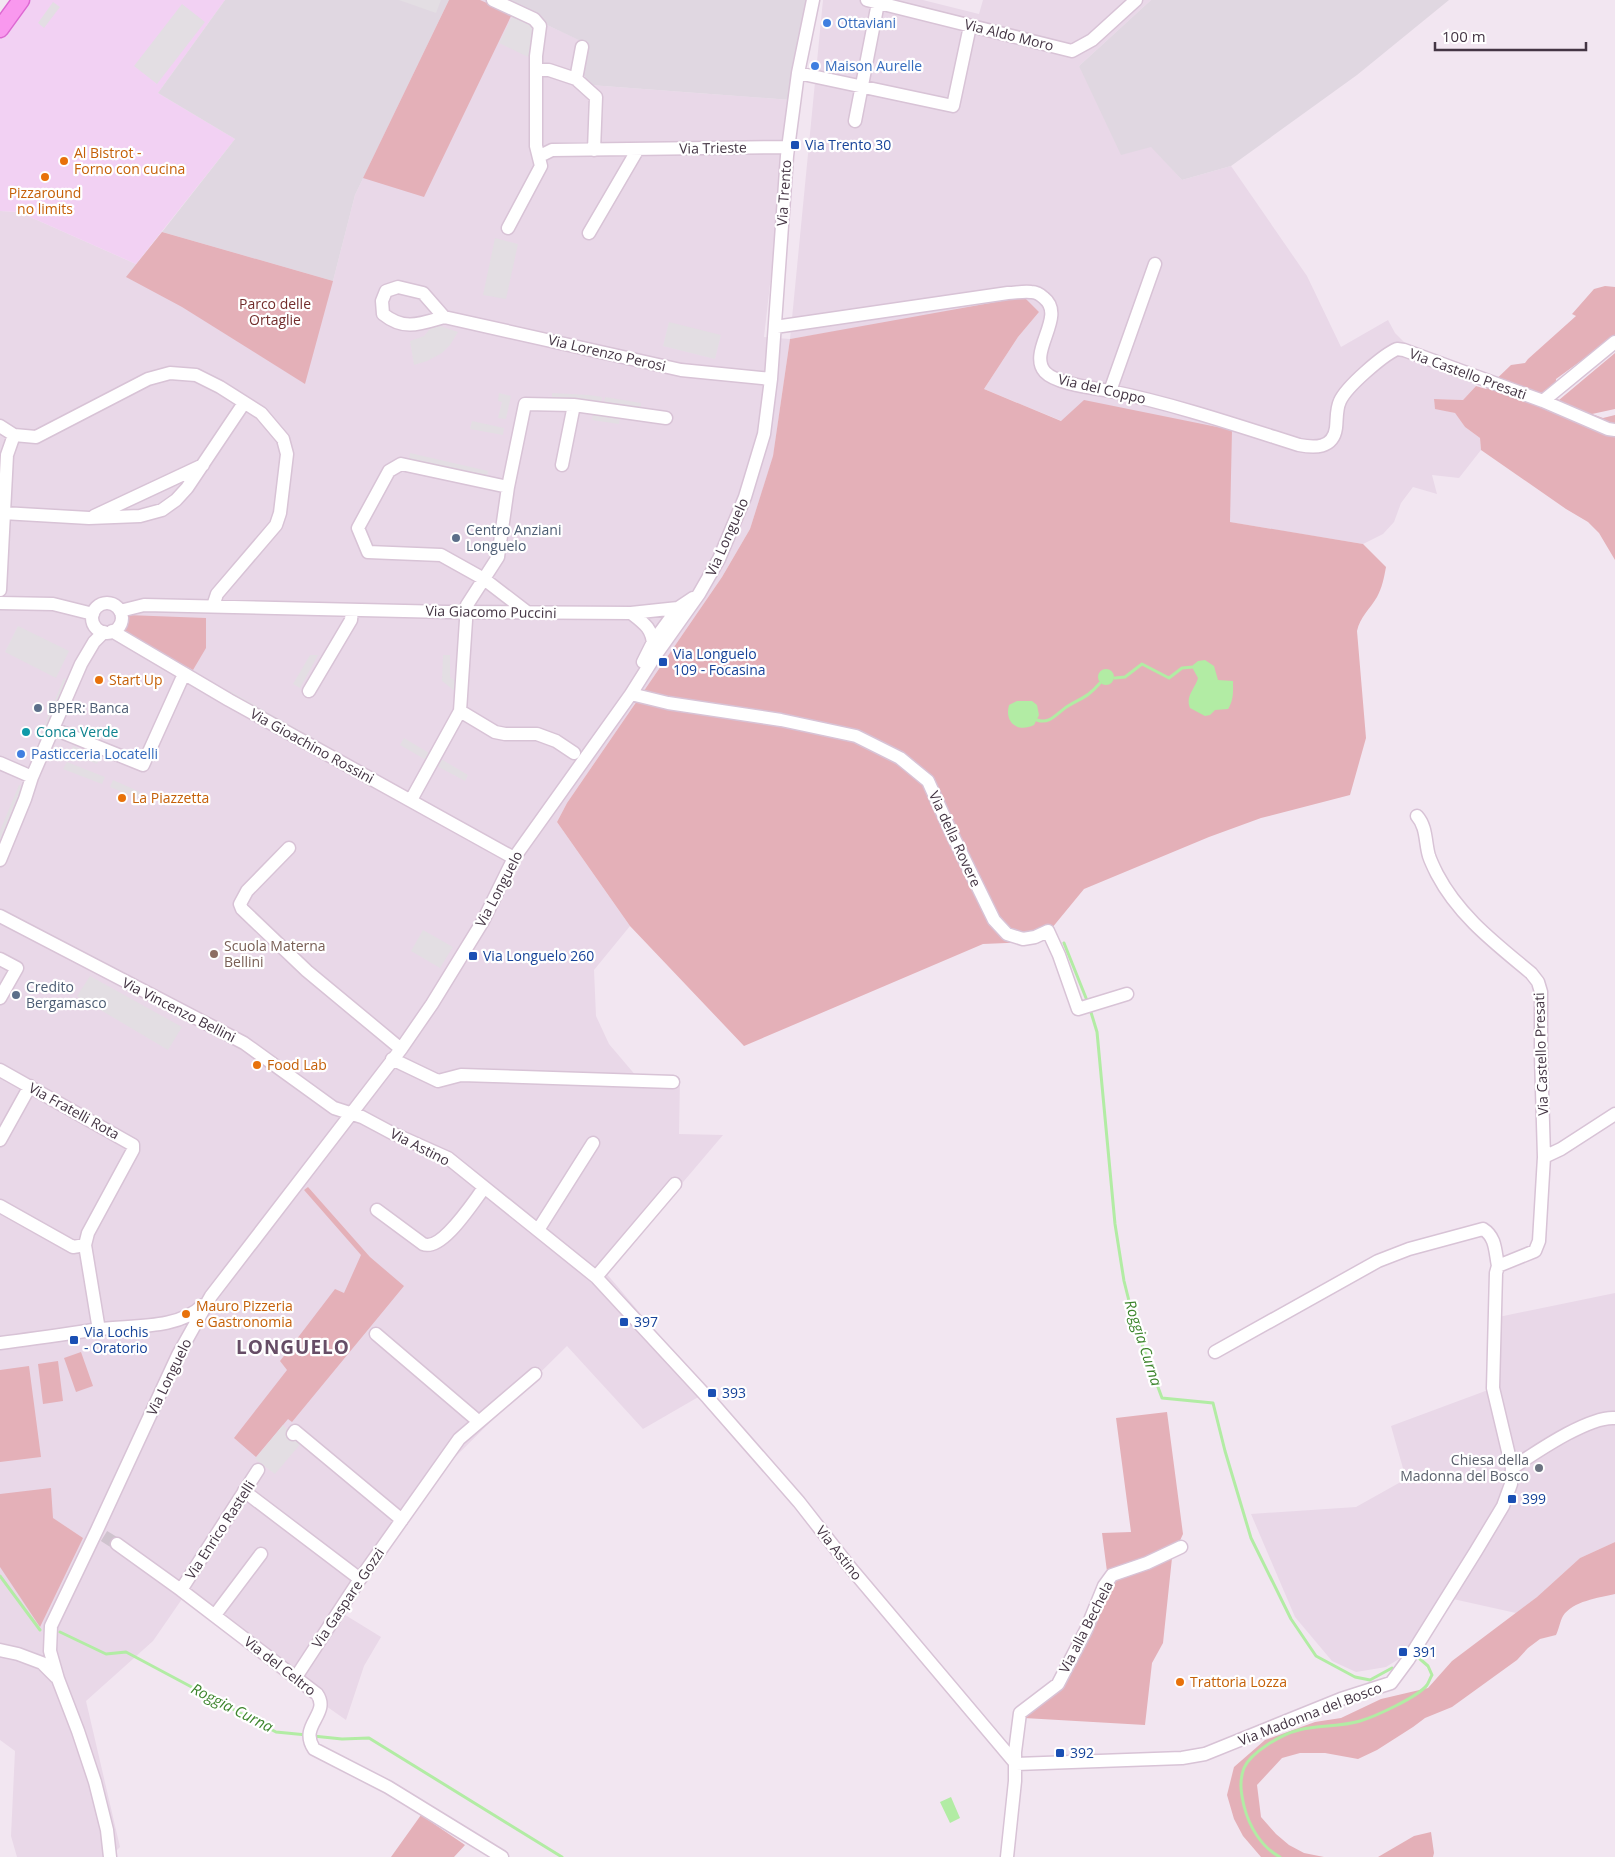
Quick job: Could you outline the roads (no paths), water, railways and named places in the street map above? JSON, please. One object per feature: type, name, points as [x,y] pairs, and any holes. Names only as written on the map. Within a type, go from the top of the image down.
[{"type":"main road","points":[[0,14],[14,0]]},
{"type":"main road","points":[[0,29],[21,0]]},
{"type":"street","points":[[493,0],[534,20],[540,26],[536,56],[536,146],[541,166],[508,228]]},
{"type":"street","name":"Via Trento","points":[[775,327],[788,147],[798,73],[813,0]]},
{"type":"street","name":"Via Aldo Moro","points":[[872,1],[1072,51],[1092,40],[1136,0]]},
{"type":"street","points":[[855,121],[862,86],[872,1]]},
{"type":"street","points":[[798,73],[953,106],[970,26]]},
{"type":"street","points":[[576,79],[582,47]]},
{"type":"street","points":[[537,70],[549,70],[576,79],[596,97],[594,150]]},
{"type":"street","name":"Via Trieste","points":[[540,156],[552,150],[788,147]]},
{"type":"street","points":[[589,233],[638,149]]},
{"type":"street","points":[[1110,391],[1155,264]]},
{"type":"street","name":"Via Lorenzo Perosi","points":[[444,317],[423,294],[415,291],[398,287],[386,291],[382,301],[383,314],[391,320],[415,326],[444,317],[681,370],[771,379]]},
{"type":"street","name":"Via del Coppo","points":[[775,327],[1008,293],[1035,292],[1046,299],[1051,312],[1040,363],[1045,372],[1053,378],[1146,398],[1299,445],[1316,448],[1327,443]]},
{"type":"street","name":"Via Longuelo","points":[[110,1857],[95,1782],[58,1679],[50,1651],[51,1626],[101,1533],[178,1356],[211,1296],[401,1049],[465,951],[514,858],[631,694],[699,594],[719,559],[746,497],[764,434],[775,327]]},
{"type":"street","points":[[1615,342],[1543,401],[1608,429],[1615,430]]},
{"type":"street","name":"Via Castello Presati","points":[[1327,443],[1336,433],[1339,404],[1344,393],[1374,364],[1397,349],[1543,401]]},
{"type":"street","points":[[0,426],[14,436],[36,437],[148,379],[170,373],[196,375],[220,387],[261,414],[283,439],[286,454],[280,513],[276,525],[217,594],[213,606]]},
{"type":"street","points":[[3,513],[90,518],[140,516],[162,510],[176,500],[204,464],[244,402]]},
{"type":"street","points":[[410,800],[460,711],[467,605],[498,557],[508,487],[525,404],[574,405],[666,418]]},
{"type":"street","points":[[562,464],[574,405]]},
{"type":"street","points":[[0,590],[7,455],[14,436]]},
{"type":"street","points":[[90,518],[204,464]]},
{"type":"street","points":[[508,487],[401,464],[389,472],[358,528],[368,552],[441,555],[484,579],[527,612]]},
{"type":"street","name":"Via Giacomo Puccini","points":[[93,619],[98,605],[107,603],[115,605],[120,611],[144,605],[631,614],[678,608],[699,594]]},
{"type":"street","points":[[0,604],[53,604],[93,619]]},
{"type":"street","name":"Via Longuelo","points":[[612,721],[653,642],[678,608]]},
{"type":"street","points":[[309,691],[351,620],[352,610]]},
{"type":"street","points":[[0,860],[32,777],[81,664],[94,642],[120,623],[122,617],[120,611]]},
{"type":"street","points":[[631,614],[647,624],[653,642],[653,653],[644,674]]},
{"type":"street","points":[[93,619],[96,628],[108,632]]},
{"type":"street","points":[[81,664],[93,619]]},
{"type":"street","name":"Via Gioachino Rossini","points":[[108,632],[514,858]]},
{"type":"street","points":[[54,730],[143,765],[184,674]]},
{"type":"street","name":"Via della Rovere","points":[[631,694],[668,703],[781,720],[856,736],[900,758],[928,781],[994,920],[1007,934],[1022,939],[1035,937],[1048,931],[1059,955],[1078,1009],[1127,994]]},
{"type":"street","points":[[460,711],[495,732],[505,734],[537,734],[556,741],[574,753]]},
{"type":"street","points":[[0,763],[32,777]]},
{"type":"street","name":"Via Castello Presati","points":[[1417,816],[1422,821],[1429,856],[1437,874],[1456,903],[1477,928],[1531,973],[1538,982],[1541,992],[1540,1056],[1544,1157],[1540,1234],[1535,1251],[1498,1266]]},
{"type":"street","points":[[289,848],[247,890],[240,904],[242,909],[307,971],[401,1049]]},
{"type":"street","name":"Via Vincenzo Bellini","points":[[0,916],[244,1043],[334,1108],[352,1113]]},
{"type":"street","points":[[0,959],[17,968],[0,998]]},
{"type":"street","points":[[392,1059],[438,1081],[461,1075],[673,1082]]},
{"type":"street","name":"Via Fratelli Rota","points":[[0,1070],[133,1145],[133,1150],[88,1234],[86,1245],[100,1330]]},
{"type":"street","points":[[0,1140],[30,1086]]},
{"type":"street","name":"Via Astino","points":[[352,1113],[424,1149],[448,1158],[596,1277],[708,1398],[799,1502],[849,1566],[1016,1764]]},
{"type":"street","points":[[1544,1157],[1562,1149],[1615,1114]]},
{"type":"street","points":[[538,1230],[592,1143]]},
{"type":"street","points":[[596,1277],[675,1184]]},
{"type":"street","points":[[377,1210],[428,1246],[448,1234],[484,1188]]},
{"type":"street","points":[[0,1206],[73,1247],[86,1245]]},
{"type":"street","points":[[1216,1352],[1378,1261],[1410,1248],[1482,1229],[1490,1233],[1498,1266],[1496,1273],[1494,1388],[1512,1468],[1557,1439],[1613,1415]]},
{"type":"street","points":[[162,1324],[191,1315],[211,1296]]},
{"type":"street","points":[[0,1343],[100,1330],[179,1324],[185,1331],[178,1356]]},
{"type":"street","points":[[376,1334],[478,1421]]},
{"type":"street","name":"Via Gaspare Gozzi","points":[[296,1677],[360,1579],[459,1439],[535,1374]]},
{"type":"street","points":[[294,1433],[402,1520]]},
{"type":"street","name":"Via Madonna del Bosco","points":[[1016,1764],[1182,1758],[1205,1754],[1332,1703],[1390,1683],[1428,1629],[1503,1506],[1511,1484],[1512,1468]]},
{"type":"street","name":"Via Enrico Rastelli","points":[[181,1590],[258,1470]]},
{"type":"street","points":[[244,1491],[360,1579]]},
{"type":"street","name":"Via del Celtro","points":[[117,1544],[215,1615],[313,1690],[321,1699],[321,1709],[310,1738],[314,1749],[388,1787],[502,1857]]},
{"type":"street","name":"Via alla Bechela","points":[[1016,1764],[1019,1716],[1022,1711],[1058,1684],[1086,1630],[1104,1586],[1112,1575],[1146,1563],[1181,1547]]},
{"type":"street","points":[[215,1615],[261,1554]]},
{"type":"street","points":[[0,1650],[18,1654],[42,1663],[58,1679]]},
{"type":"street","points":[[1007,1857],[1016,1764]]},
{"type":"waterway","points":[[1115,678],[1125,677],[1142,664],[1169,678],[1182,668],[1193,667]]},
{"type":"waterway","points":[[1037,720],[1046,721],[1054,717],[1068,706],[1089,694],[1100,683]]},
{"type":"waterway","name":"Roggia Curna","points":[[1064,943],[1088,1003]]},
{"type":"waterway","name":"Roggia Curna","points":[[1090,1009],[1097,1032],[1115,1224],[1124,1281],[1135,1325],[1162,1398],[1213,1403],[1251,1538],[1291,1619],[1316,1656],[1355,1677],[1370,1680],[1392,1668]]},
{"type":"waterway","name":"Roggia Curna","points":[[0,1576],[40,1630]]},
{"type":"waterway","name":"Roggia Curna","points":[[60,1632],[106,1654],[126,1652],[276,1732],[307,1735]]},
{"type":"waterway","name":"Roggia Curna","points":[[1280,1857],[1262,1842],[1246,1814],[1241,1782],[1242,1773],[1248,1762],[1268,1744],[1292,1732],[1307,1728],[1360,1721],[1406,1701],[1422,1690],[1432,1675],[1428,1666],[1420,1659]]},
{"type":"waterway","name":"Roggia Curna","points":[[313,1736],[342,1739],[369,1738],[562,1857]]},
{"type":"tunnel","points":[[104,1536],[117,1544]]},
{"type":"place","name":"Ottaviani","points":[[827,23]]},
{"type":"place","name":"Maison Aurelle","points":[[815,66]]},
{"type":"place","name":"Via Trento 30","points":[[795,145]]},
{"type":"place","name":"Al Bistrot - Forno con cucina","points":[[64,161]]},
{"type":"place","name":"Pizzaround no limits","points":[[45,177]]},
{"type":"place","name":"Centro Anziani Longuelo","points":[[456,538]]},
{"type":"place","name":"Via Longuelo 109 - Focasina","points":[[663,662]]},
{"type":"place","name":"Start Up","points":[[99,680]]},
{"type":"place","name":"BPER: Banca","points":[[38,708]]},
{"type":"place","name":"Conca Verde","points":[[26,732]]},
{"type":"place","name":"Pasticceria Locatelli","points":[[21,754]]},
{"type":"place","name":"La Piazzetta","points":[[122,798]]},
{"type":"place","name":"Scuola Materna Bellini","points":[[214,954]]},
{"type":"place","name":"Via Longuelo 260","points":[[473,956]]},
{"type":"place","name":"Credito Bergamasco","points":[[16,995]]},
{"type":"place","name":"Food Lab","points":[[257,1065]]},
{"type":"place","name":"Mauro Pizzeria e Gastronomia","points":[[186,1314]]},
{"type":"place","name":"397","points":[[624,1322]]},
{"type":"place","name":"Via Lochis - Oratorio","points":[[74,1340]]},
{"type":"place","name":"393","points":[[712,1393]]},
{"type":"place","name":"Chiesa della Madonna del Bosco","points":[[1539,1468]]},
{"type":"place","name":"399","points":[[1512,1499]]},
{"type":"place","name":"391","points":[[1403,1652]]},
{"type":"place","name":"Trattoria Lozza","points":[[1180,1682]]},
{"type":"place","name":"392","points":[[1060,1753]]},
{"type":"district","name":"LONGUELO","points":[[293,1347]]},
{"type":"park label","name":"Parco delle Ortaglie","points":[[275,312]]}]
